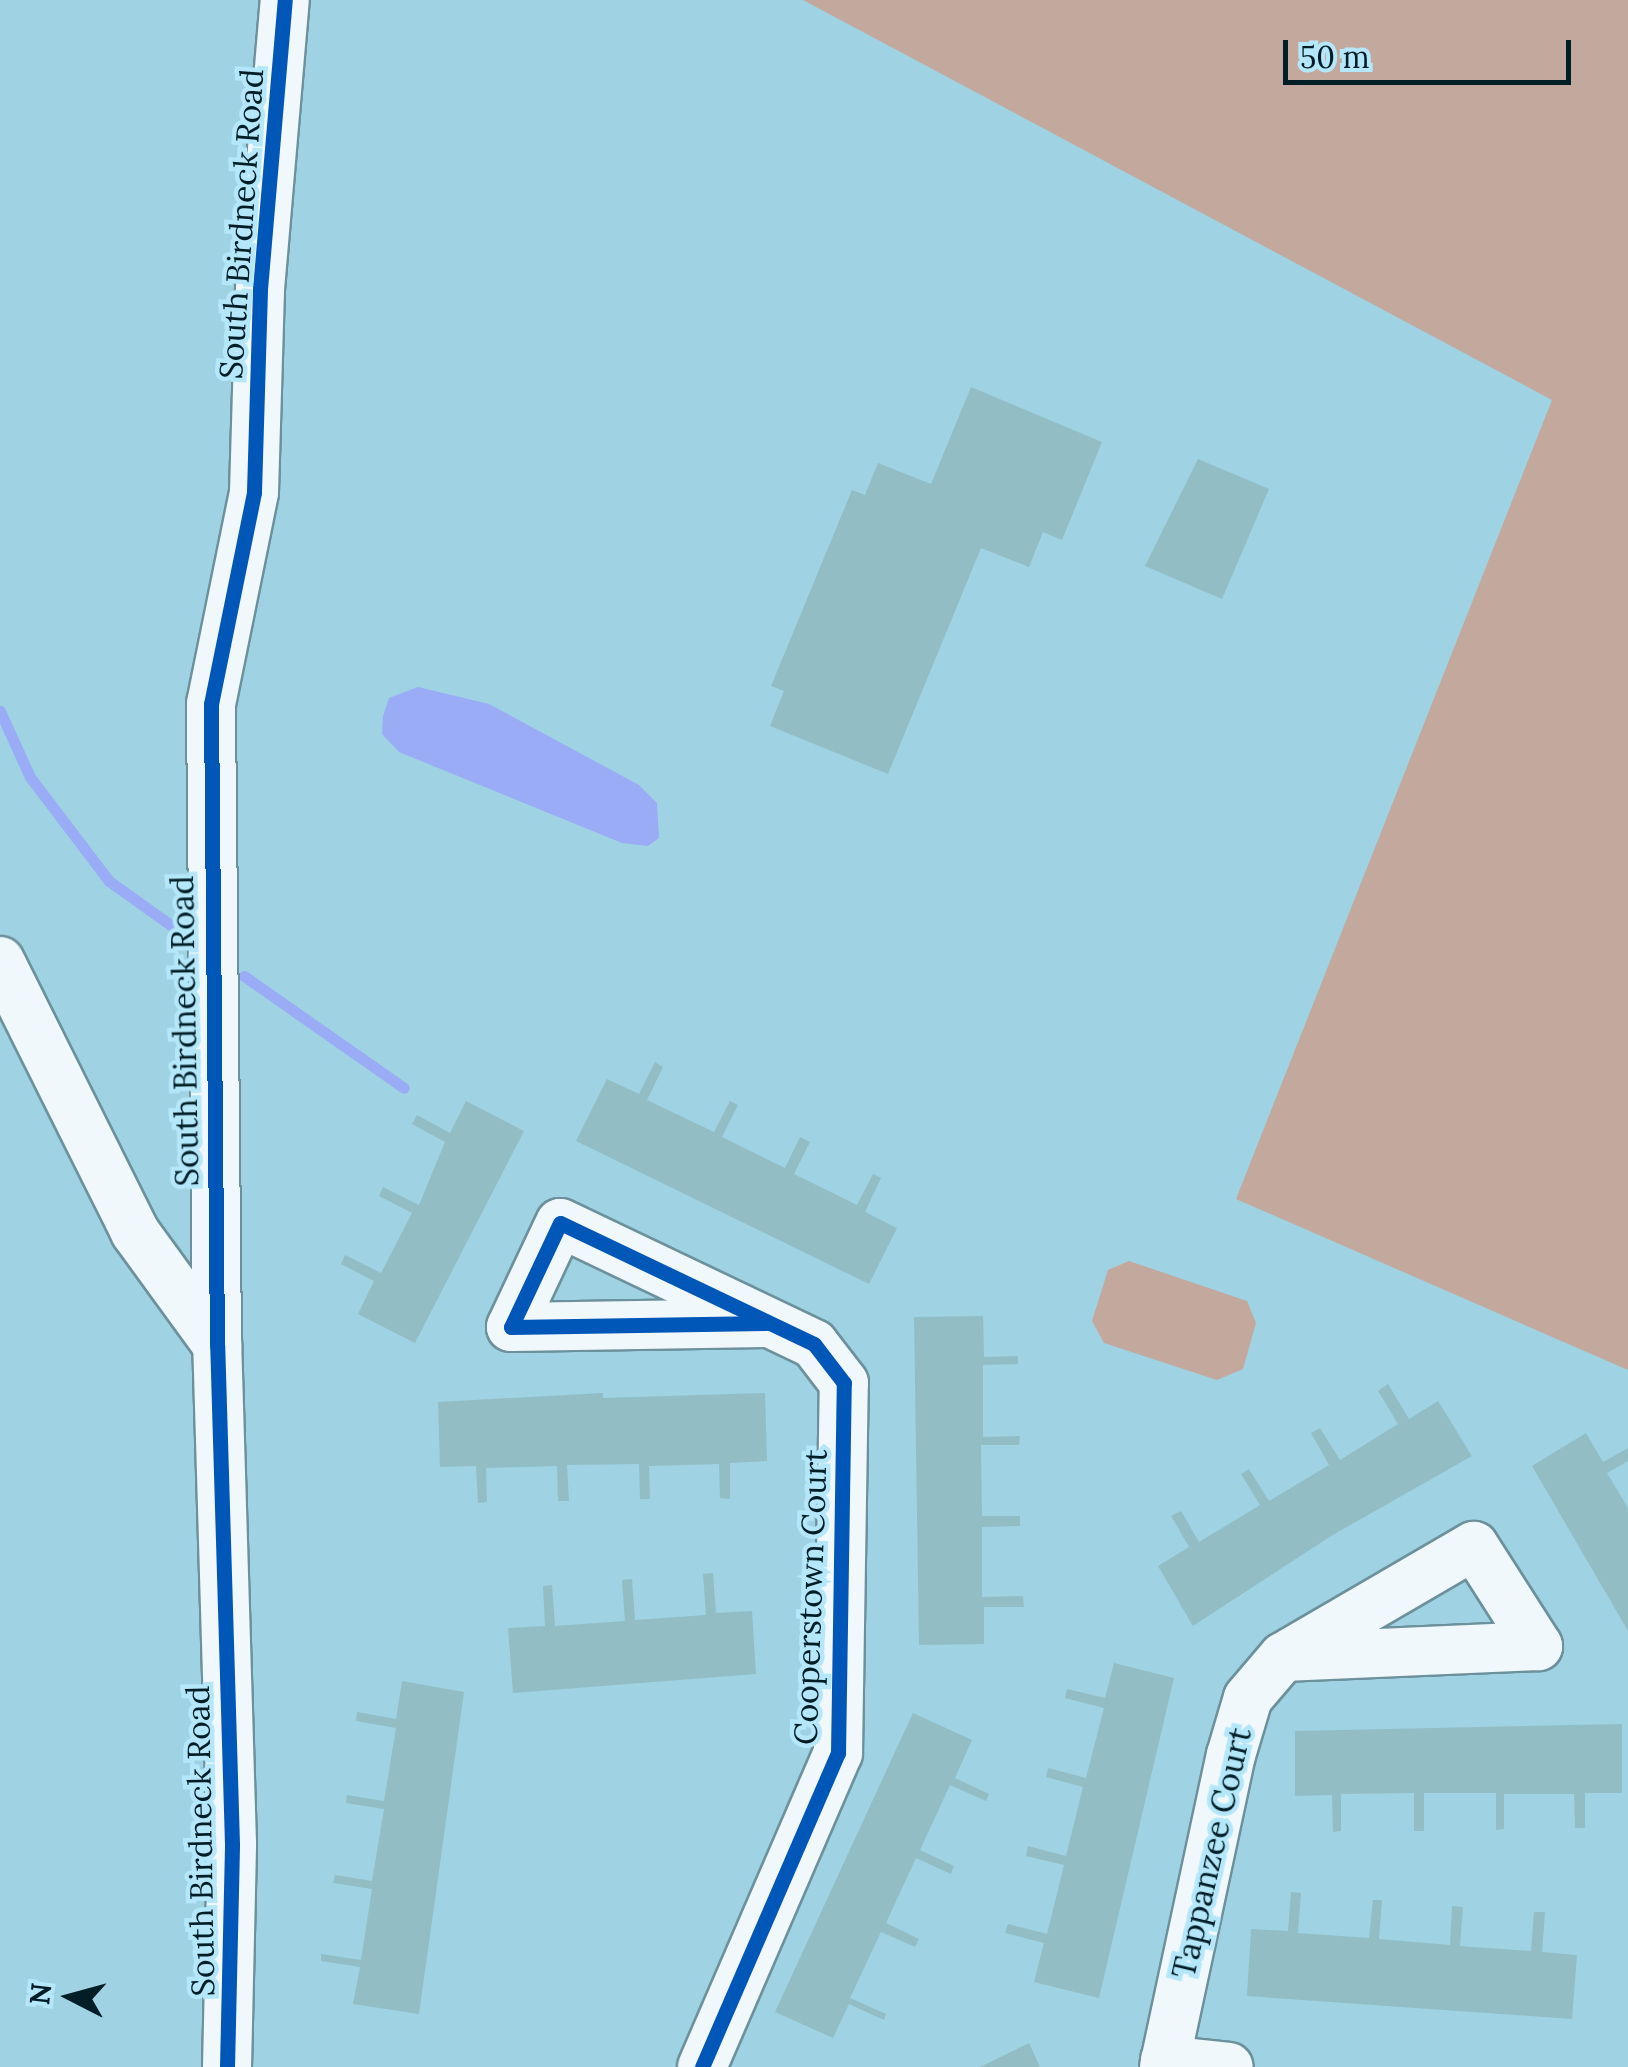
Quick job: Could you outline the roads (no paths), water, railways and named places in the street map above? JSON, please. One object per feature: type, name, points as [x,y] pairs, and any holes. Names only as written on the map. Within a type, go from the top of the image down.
[{"type":"street","name":"South Birdneck Road","points":[[228,2067],[232,1844],[217,1345],[211,704],[254,492],[260,288],[285,0]]},
{"type":"street","points":[[0,961],[134,1232],[217,1345]]},
{"type":"street","name":"Cooperstown Court","points":[[702,2067],[838,1753],[844,1383],[814,1344],[560,1223],[512,1328],[766,1323]]},
{"type":"street","name":"Tappanzee Court","points":[[1229,2067],[1164,2064],[1231,1755],[1248,1698],[1283,1656]]},
{"type":"water","points":[[418,687],[489,704],[639,785],[657,803],[659,838],[648,846],[622,843],[399,752],[382,734],[383,716],[389,698]]},
{"type":"waterway","points":[[0,711],[30,777],[109,881],[179,931]]},
{"type":"waterway","points":[[244,976],[404,1088]]}]
